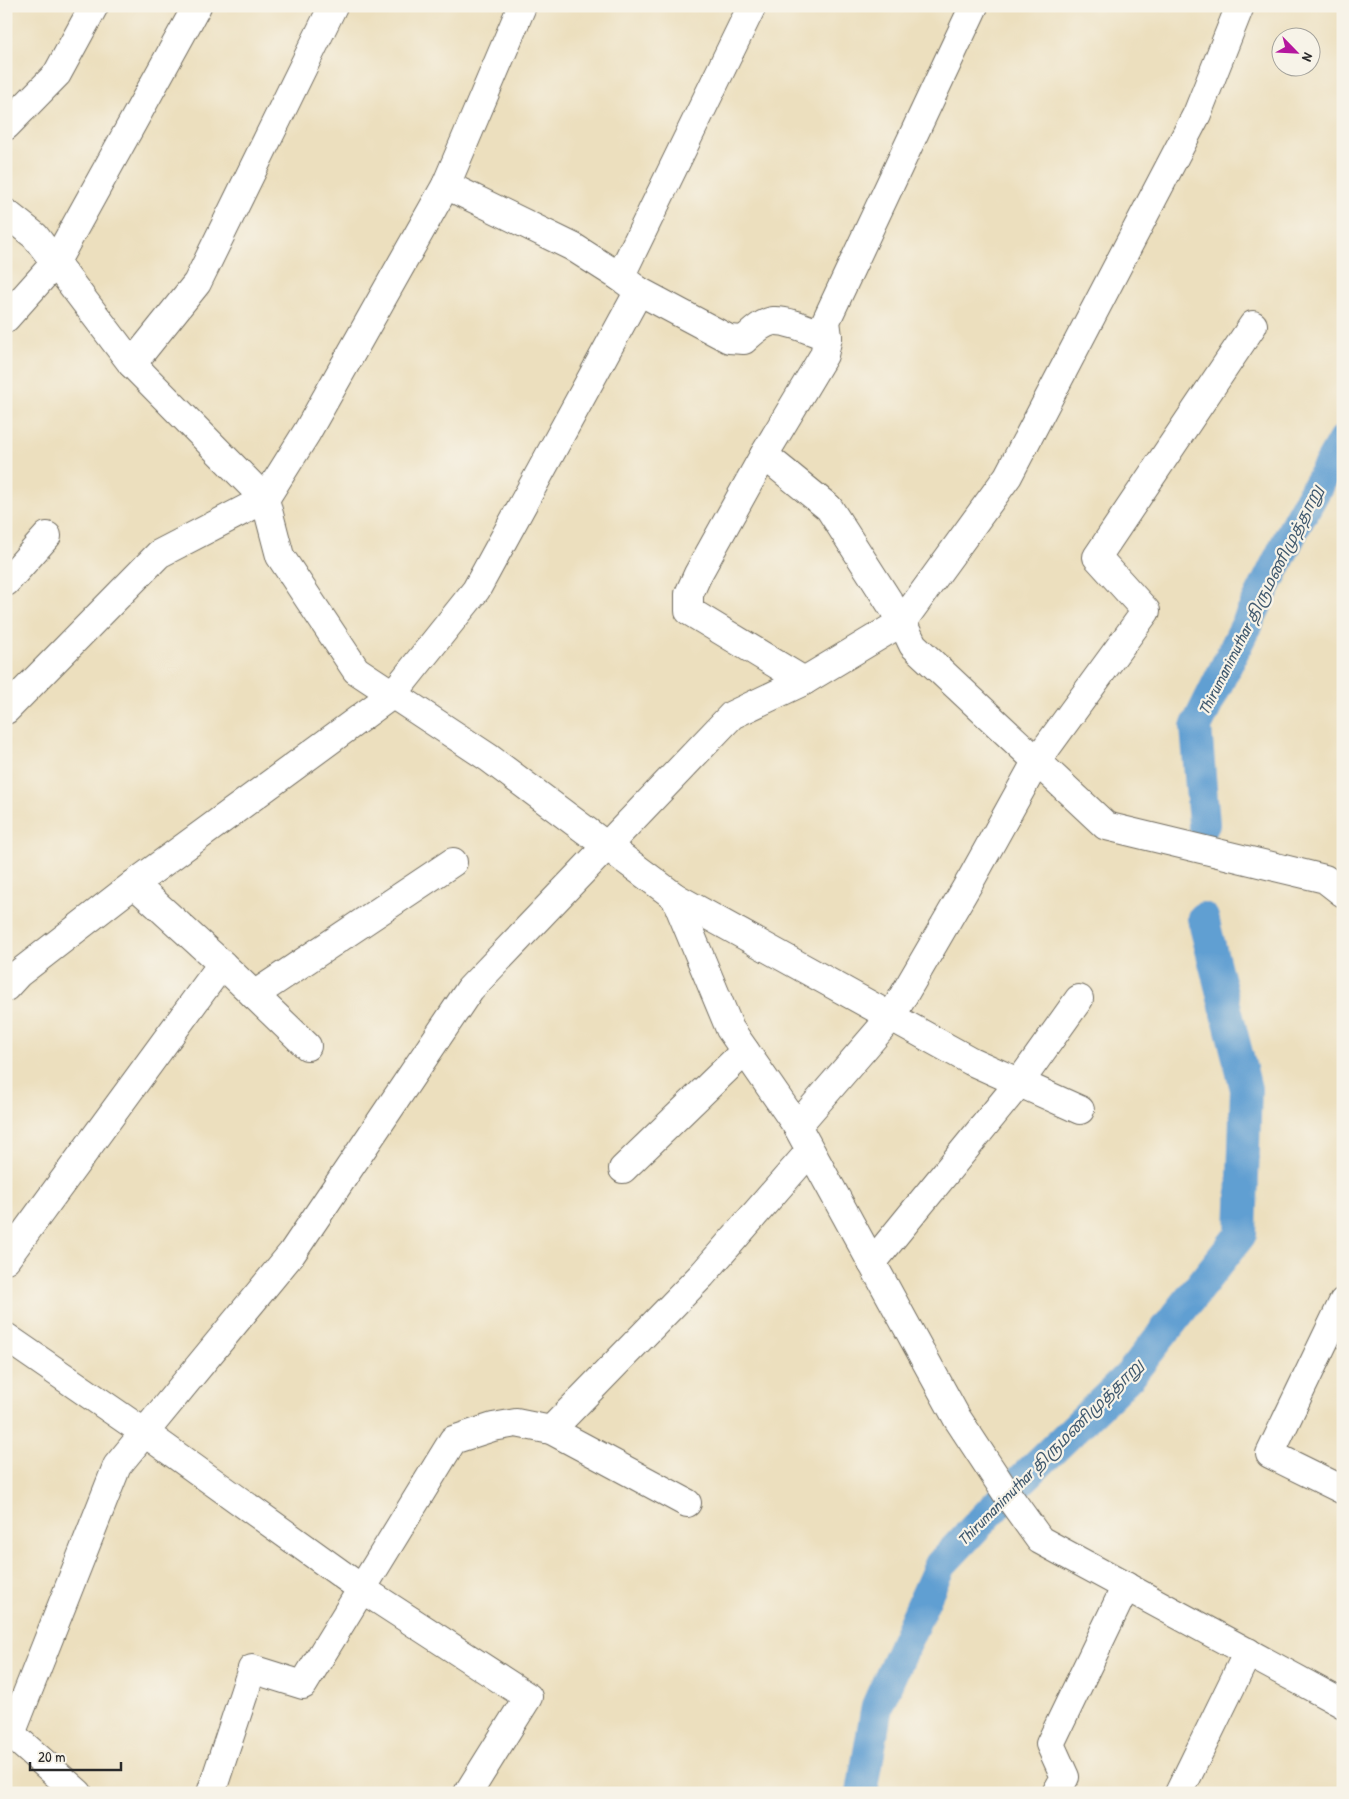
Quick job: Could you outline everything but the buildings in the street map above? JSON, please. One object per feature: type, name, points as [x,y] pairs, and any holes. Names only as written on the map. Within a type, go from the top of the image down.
[{"type":"street","points":[[6,126],[57,74],[94,6]]},
{"type":"street","points":[[6,318],[56,263],[197,6]]},
{"type":"street","points":[[132,364],[197,283],[334,6]]},
{"type":"street","points":[[6,710],[159,554],[265,499],[306,432],[446,185],[522,6]]},
{"type":"street","points":[[6,987],[18,974],[134,884],[392,694],[476,590],[629,284],[752,6]]},
{"type":"street","points":[[804,680],[689,611],[689,594],[698,574],[764,456],[824,354],[828,337],[826,321],[974,6]]},
{"type":"street","points":[[78,1793],[8,1735],[118,1466],[292,1253],[470,989],[732,715],[804,680],[902,622],[1008,476],[1197,114],[1240,6]]},
{"type":"street","points":[[446,185],[573,247],[629,284],[729,339],[744,340],[759,327],[774,321],[828,337]]},
{"type":"street","points":[[6,213],[35,236],[132,364],[265,499],[280,556],[356,670],[489,758],[675,897],[971,1061],[1080,1110]]},
{"type":"street","points":[[797,1126],[891,1017],[973,876],[1036,762],[1146,612],[1097,557],[1253,324]]},
{"type":"street","points":[[764,456],[829,508],[902,622],[913,645],[1106,826],[1325,879],[1343,893]]},
{"type":"street","points":[[6,582],[47,536]]},
{"type":"street","points":[[254,995],[453,862]]},
{"type":"street","points":[[134,884],[222,964],[307,1046]]},
{"type":"street","points":[[675,897],[730,1029],[797,1126],[957,1418],[1040,1540],[1343,1704]]},
{"type":"street","points":[[6,1258],[222,964]]},
{"type":"street","points":[[872,1263],[1019,1083],[1079,999]]},
{"type":"street","points":[[623,1169],[745,1051]]},
{"type":"street","points":[[551,1430],[702,1275],[810,1150]]},
{"type":"street","points":[[1343,1302],[1270,1454],[1343,1490]]},
{"type":"street","points":[[6,1338],[145,1433],[362,1589],[528,1697],[468,1793]]},
{"type":"street","points":[[211,1793],[252,1669],[303,1685],[453,1440],[493,1427],[516,1423],[551,1430],[687,1503]]},
{"type":"street","points":[[1056,1793],[1065,1777],[1050,1744],[1126,1586]]},
{"type":"street","points":[[1179,1793],[1248,1652]]},
{"type":"waterway","name":"Thirumanimuthar திருமணிமுத்தாறு","points":[[1204,824],[1196,727],[1297,522],[1343,441]]},
{"type":"waterway","name":"Thirumanimuthar திருமணிமுத்தாறு","points":[[862,1793],[877,1706],[940,1565],[1007,1494],[1130,1375],[1241,1234],[1246,1089],[1203,918]]}]
